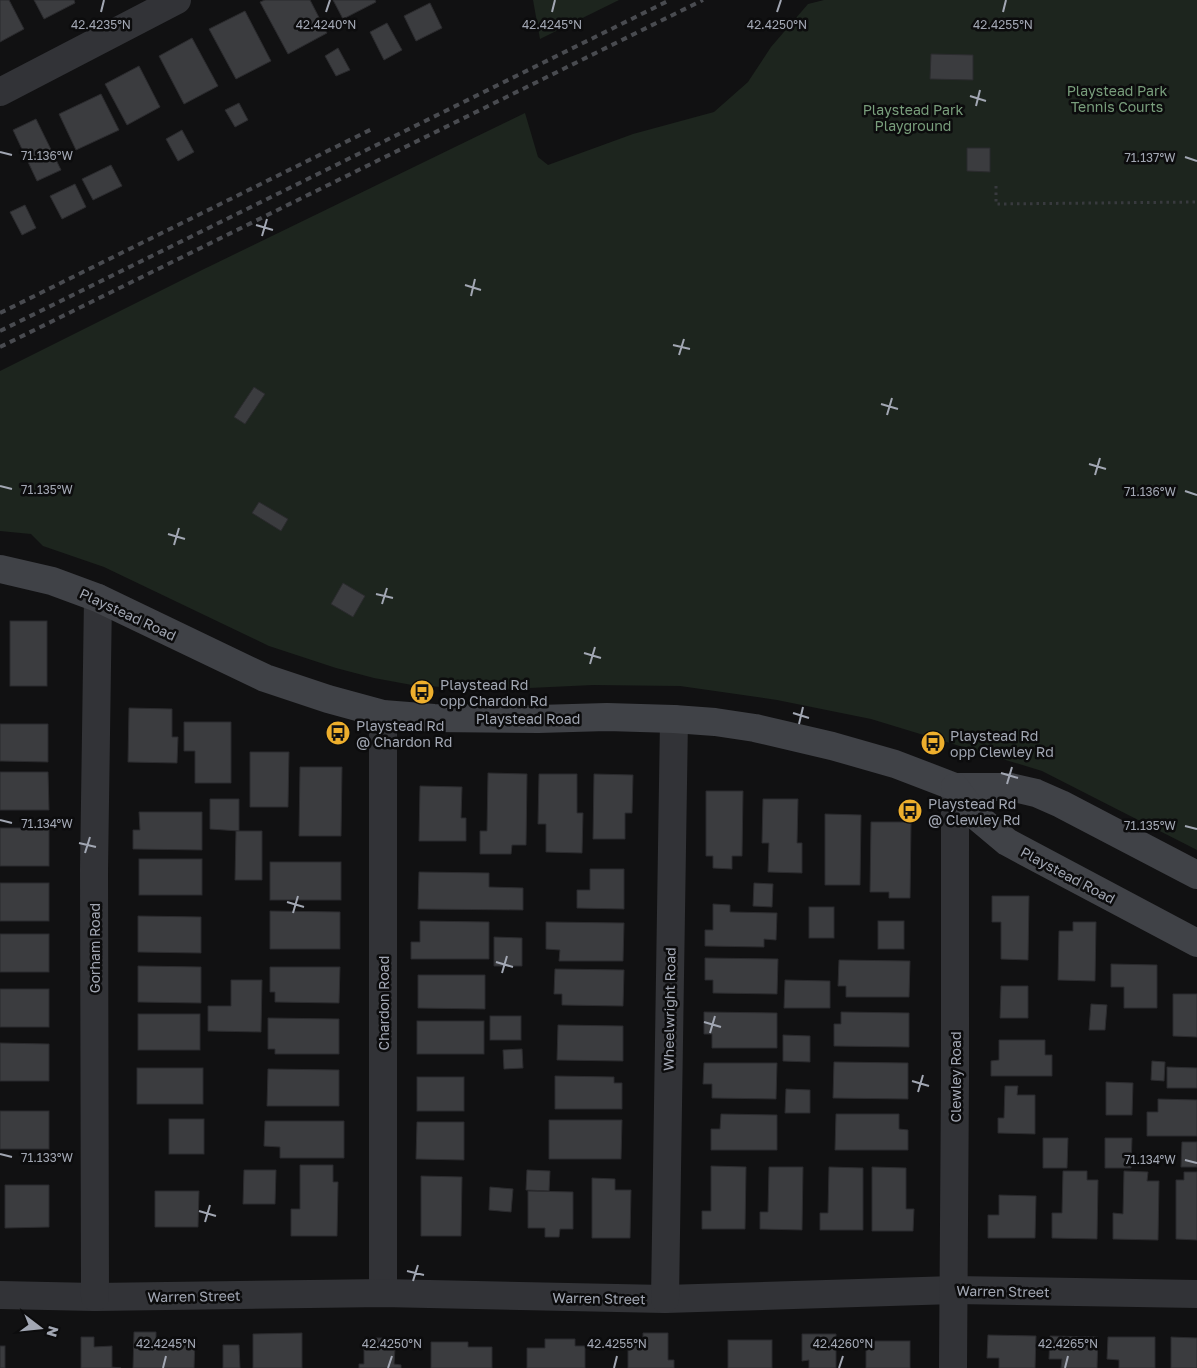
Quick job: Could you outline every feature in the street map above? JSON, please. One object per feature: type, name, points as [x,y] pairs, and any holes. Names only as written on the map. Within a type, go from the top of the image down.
[{"type":"main road","name":"Playstead Road","points":[[0,568],[52,581],[98,598],[265,678],[328,699],[384,714],[434,718],[538,720],[607,717],[674,719],[715,722],[755,728],[832,746],[894,764],[955,787],[1010,787],[1036,793],[1197,875]]},
{"type":"main road","name":"Playstead Road","points":[[955,787],[976,816],[1007,842],[1197,943]]},
{"type":"street","points":[[0,92],[177,0]]},
{"type":"street","name":"Gorham Road","points":[[94,1297],[94,870],[98,598]]},
{"type":"street","name":"Chardon Road","points":[[383,1293],[384,714]]},
{"type":"street","name":"Wheelwright Road","points":[[665,1299],[674,719]]},
{"type":"street","name":"Clewley Road","points":[[953,1368],[955,787]]},
{"type":"street","name":"Warren Street","points":[[0,1295],[94,1297],[383,1293],[665,1299],[954,1290],[1197,1294]]},
{"type":"path","points":[[996,186],[996,204],[1195,202]]},
{"type":"green space","points":[[533,0],[619,0],[540,39]]},
{"type":"green space","points":[[824,0],[1197,0],[1197,850],[1042,771],[871,719],[777,700],[680,686],[593,685],[485,690],[412,685],[336,668],[269,646],[104,567],[43,546],[31,534],[0,531],[0,371],[202,270],[525,113],[538,157],[548,165],[633,134],[714,112],[748,82],[771,47],[808,4]]},
{"type":"building","points":[[0,0],[9,0],[24,29],[0,42]]},
{"type":"building","points":[[34,0],[74,0],[75,3],[44,19]]},
{"type":"building","points":[[265,0],[310,0],[327,33],[288,54],[260,2]]},
{"type":"building","points":[[333,0],[375,0],[376,2],[343,19]]},
{"type":"building","points":[[430,3],[442,28],[416,41],[404,16]]},
{"type":"building","points":[[245,11],[271,61],[236,79],[209,29]]},
{"type":"building","points":[[387,23],[402,50],[384,60],[370,32]]},
{"type":"building","points":[[192,38],[218,86],[184,104],[159,56]]},
{"type":"building","points":[[338,48],[350,70],[336,76],[325,56]]},
{"type":"building","points":[[931,54],[973,55],[973,80],[930,79]]},
{"type":"building","points":[[139,66],[160,107],[127,125],[105,84]]},
{"type":"building","points":[[101,94],[119,130],[76,150],[59,114]]},
{"type":"building","points":[[239,103],[248,120],[235,127],[225,110]]},
{"type":"building","points":[[36,119],[61,170],[37,181],[13,130]]},
{"type":"building","points":[[182,130],[194,152],[178,161],[166,139]]},
{"type":"building","points":[[967,148],[990,148],[990,172],[967,171]]},
{"type":"building","points":[[111,165],[122,186],[93,200],[82,179]]},
{"type":"building","points":[[75,184],[86,207],[62,219],[50,196]]},
{"type":"building","points":[[25,205],[36,228],[22,235],[10,212]]},
{"type":"building","points":[[254,387],[265,394],[245,424],[234,417]]},
{"type":"building","points":[[259,502],[288,519],[281,531],[252,513]]},
{"type":"building","points":[[343,583],[365,596],[353,617],[331,604]]},
{"type":"building","points":[[10,621],[47,621],[47,686],[10,686]]},
{"type":"building","points":[[129,708],[172,709],[172,737],[178,737],[177,763],[128,762]]},
{"type":"building","points":[[184,722],[231,722],[231,783],[195,783],[195,751],[184,751]]},
{"type":"building","points":[[0,724],[48,724],[48,762],[0,761]]},
{"type":"building","points":[[250,752],[289,752],[288,807],[250,807]]},
{"type":"building","points":[[300,767],[342,767],[341,836],[299,836]]},
{"type":"building","points":[[0,772],[48,772],[49,810],[0,810]]},
{"type":"building","points":[[488,773],[527,774],[526,845],[512,845],[511,854],[480,854],[480,831],[487,831]]},
{"type":"building","points":[[539,774],[577,774],[577,813],[583,813],[582,853],[546,852],[546,824],[538,824]]},
{"type":"building","points":[[594,774],[633,775],[632,813],[625,813],[625,839],[593,839]]},
{"type":"building","points":[[420,786],[462,787],[461,818],[466,818],[466,841],[419,841]]},
{"type":"building","points":[[706,791],[743,791],[742,856],[732,856],[732,869],[713,868],[713,856],[706,856]]},
{"type":"building","points":[[210,799],[239,799],[239,831],[210,829]]},
{"type":"building","points":[[763,799],[798,799],[797,843],[802,843],[802,873],[768,872],[769,843],[762,843]]},
{"type":"building","points":[[139,812],[202,812],[202,850],[133,849],[133,830],[140,830]]},
{"type":"building","points":[[825,814],[861,815],[860,885],[825,885]]},
{"type":"building","points":[[871,822],[911,822],[910,898],[889,898],[889,892],[870,892]]},
{"type":"building","points":[[0,828],[49,828],[49,866],[0,866]]},
{"type":"building","points":[[236,831],[262,831],[262,880],[235,880]]},
{"type":"building","points":[[139,859],[202,859],[202,895],[139,895]]},
{"type":"building","points":[[270,862],[341,862],[341,900],[270,900]]},
{"type":"building","points":[[590,869],[624,869],[624,909],[577,908],[577,890],[590,890]]},
{"type":"building","points":[[419,872],[489,873],[489,887],[523,888],[523,910],[418,909]]},
{"type":"building","points":[[0,883],[49,883],[49,921],[0,921]]},
{"type":"building","points":[[754,883],[773,884],[772,907],[753,906]]},
{"type":"building","points":[[992,896],[1029,896],[1028,960],[1001,959],[1001,922],[992,922]]},
{"type":"building","points":[[713,904],[730,905],[730,912],[777,913],[776,940],[764,939],[764,947],[705,946],[705,930],[713,930]]},
{"type":"building","points":[[809,907],[834,907],[834,938],[809,938]]},
{"type":"building","points":[[270,911],[340,912],[340,949],[270,949]]},
{"type":"building","points":[[138,916],[201,917],[201,953],[138,952]]},
{"type":"building","points":[[420,921],[489,922],[489,959],[411,959],[411,942],[420,942]]},
{"type":"building","points":[[878,921],[904,921],[904,949],[878,949]]},
{"type":"building","points":[[546,922],[624,923],[623,961],[559,961],[560,950],[546,949]]},
{"type":"building","points":[[1073,922],[1096,922],[1095,981],[1058,980],[1059,931],[1073,931]]},
{"type":"building","points":[[0,934],[49,934],[49,972],[0,972]]},
{"type":"building","points":[[494,937],[522,938],[522,966],[494,966]]},
{"type":"building","points":[[705,958],[778,959],[777,994],[713,993],[713,980],[705,980]]},
{"type":"building","points":[[839,960],[910,961],[909,997],[846,997],[846,986],[838,986]]},
{"type":"building","points":[[1111,964],[1157,965],[1157,1008],[1124,1008],[1124,987],[1111,987]]},
{"type":"building","points":[[138,966],[201,967],[201,1003],[138,1002]]},
{"type":"building","points":[[270,967],[340,967],[339,1003],[275,1002],[275,992],[270,992]]},
{"type":"building","points":[[555,969],[624,970],[623,1006],[562,1005],[562,994],[554,994]]},
{"type":"building","points":[[418,975],[485,975],[485,1009],[418,1008]]},
{"type":"building","points":[[231,980],[262,980],[261,1032],[208,1031],[208,1006],[231,1006]]},
{"type":"building","points":[[785,980],[830,981],[830,1008],[784,1008]]},
{"type":"building","points":[[1001,986],[1028,986],[1028,1018],[1000,1018]]},
{"type":"building","points":[[0,989],[49,989],[49,1027],[0,1027]]},
{"type":"building","points":[[1173,994],[1197,994],[1197,1037],[1173,1036]]},
{"type":"building","points":[[1091,1004],[1107,1005],[1105,1030],[1089,1030]]},
{"type":"building","points":[[704,1012],[777,1013],[777,1048],[712,1048],[712,1034],[704,1034]]},
{"type":"building","points":[[841,1012],[909,1013],[909,1047],[834,1046],[834,1024],[841,1024]]},
{"type":"building","points":[[138,1014],[200,1014],[200,1050],[138,1050]]},
{"type":"building","points":[[490,1016],[521,1016],[521,1040],[490,1040]]},
{"type":"building","points":[[268,1018],[339,1019],[339,1054],[275,1054],[275,1049],[268,1049]]},
{"type":"building","points":[[417,1021],[484,1021],[484,1054],[417,1054]]},
{"type":"building","points":[[558,1025],[623,1026],[623,1061],[557,1060]]},
{"type":"building","points":[[783,1035],[810,1036],[810,1062],[783,1061]]},
{"type":"building","points":[[999,1040],[1045,1040],[1045,1055],[1052,1055],[1052,1076],[991,1076],[991,1061],[999,1060]]},
{"type":"building","points":[[0,1043],[49,1044],[49,1081],[0,1081]]},
{"type":"building","points":[[522,1049],[523,1068],[504,1069],[503,1050]]},
{"type":"building","points":[[1152,1061],[1165,1062],[1164,1081],[1151,1080]]},
{"type":"building","points":[[834,1062],[908,1063],[908,1099],[833,1098]]},
{"type":"building","points":[[704,1063],[777,1063],[776,1099],[712,1098],[712,1084],[703,1084]]},
{"type":"building","points":[[1167,1067],[1197,1068],[1197,1088],[1167,1088]]},
{"type":"building","points":[[137,1068],[203,1068],[203,1104],[137,1104]]},
{"type":"building","points":[[268,1069],[339,1070],[339,1106],[267,1106]]},
{"type":"building","points":[[555,1076],[614,1077],[614,1083],[622,1083],[622,1109],[555,1109]]},
{"type":"building","points":[[417,1077],[464,1077],[464,1111],[417,1111]]},
{"type":"building","points":[[1106,1082],[1133,1083],[1132,1115],[1106,1115]]},
{"type":"building","points":[[1005,1086],[1018,1086],[1017,1095],[1035,1095],[1035,1134],[998,1133],[998,1118],[1004,1118]]},
{"type":"building","points":[[786,1089],[810,1090],[810,1113],[785,1113]]},
{"type":"building","points":[[1158,1099],[1197,1100],[1197,1136],[1147,1136],[1147,1112],[1158,1112]]},
{"type":"building","points":[[0,1111],[49,1111],[49,1149],[0,1149]]},
{"type":"building","points":[[721,1114],[777,1115],[777,1150],[711,1150],[711,1129],[720,1129]]},
{"type":"building","points":[[836,1114],[899,1114],[899,1129],[908,1130],[908,1150],[835,1150]]},
{"type":"building","points":[[169,1119],[204,1119],[204,1154],[169,1154]]},
{"type":"building","points":[[549,1120],[622,1120],[621,1159],[549,1159]]},
{"type":"building","points":[[265,1121],[344,1121],[344,1158],[280,1158],[280,1147],[264,1146]]},
{"type":"building","points":[[417,1122],[464,1122],[464,1160],[416,1159]]},
{"type":"building","points":[[1043,1138],[1068,1138],[1067,1168],[1043,1168]]},
{"type":"building","points":[[1105,1138],[1132,1138],[1131,1168],[1105,1168]]},
{"type":"building","points":[[1182,1142],[1197,1142],[1197,1167],[1181,1167]]},
{"type":"building","points":[[300,1165],[333,1165],[333,1182],[338,1182],[337,1236],[291,1236],[291,1209],[300,1209]]},
{"type":"building","points":[[711,1166],[746,1167],[745,1229],[702,1229],[702,1211],[711,1211]]},
{"type":"building","points":[[769,1167],[803,1167],[802,1230],[760,1229],[760,1212],[768,1212]]},
{"type":"building","points":[[829,1167],[863,1168],[863,1230],[820,1230],[820,1213],[828,1213]]},
{"type":"building","points":[[872,1167],[906,1168],[906,1209],[914,1209],[913,1231],[872,1231]]},
{"type":"building","points":[[244,1170],[276,1170],[275,1204],[243,1204]]},
{"type":"building","points":[[527,1170],[550,1171],[549,1191],[526,1190]]},
{"type":"building","points":[[1063,1171],[1087,1171],[1087,1180],[1098,1180],[1097,1239],[1052,1238],[1052,1213],[1062,1213]]},
{"type":"building","points":[[1124,1171],[1148,1172],[1147,1181],[1159,1181],[1158,1240],[1113,1239],[1113,1213],[1123,1214]]},
{"type":"building","points":[[1184,1172],[1197,1172],[1197,1240],[1176,1239],[1176,1180],[1184,1180]]},
{"type":"building","points":[[421,1176],[462,1177],[461,1236],[421,1236]]},
{"type":"building","points":[[592,1178],[615,1179],[615,1190],[631,1190],[630,1238],[592,1238]]},
{"type":"building","points":[[5,1185],[49,1185],[49,1227],[5,1228]]},
{"type":"building","points":[[490,1187],[513,1189],[511,1212],[489,1210]]},
{"type":"building","points":[[155,1191],[199,1191],[198,1227],[155,1227]]},
{"type":"building","points":[[528,1191],[573,1192],[573,1229],[560,1229],[559,1237],[545,1237],[545,1228],[528,1228]]},
{"type":"building","points":[[999,1195],[1036,1196],[1035,1238],[988,1238],[988,1215],[999,1215]]},
{"type":"building","points":[[134,1332],[156,1332],[156,1341],[195,1341],[194,1368],[133,1368]]},
{"type":"building","points":[[302,1333],[302,1368],[253,1368],[253,1334]]},
{"type":"building","points":[[643,1333],[668,1333],[668,1360],[674,1360],[674,1368],[628,1368],[628,1342],[643,1342]]},
{"type":"building","points":[[802,1334],[836,1334],[836,1368],[809,1368],[809,1360],[802,1361]]},
{"type":"building","points":[[988,1335],[1036,1336],[1035,1368],[999,1368],[999,1358],[987,1358]]},
{"type":"building","points":[[1050,1336],[1098,1337],[1097,1368],[1061,1368],[1062,1359],[1049,1359]]},
{"type":"building","points":[[81,1337],[94,1337],[94,1347],[112,1346],[112,1367],[121,1368],[81,1368]]},
{"type":"building","points":[[1108,1337],[1155,1337],[1155,1368],[1119,1368],[1119,1360],[1107,1359]]},
{"type":"building","points":[[1171,1337],[1197,1338],[1197,1368],[1171,1368]]},
{"type":"building","points":[[364,1338],[391,1338],[391,1348],[395,1348],[394,1364],[401,1365],[401,1368],[359,1368],[359,1364],[364,1364]]},
{"type":"building","points":[[545,1339],[575,1339],[575,1346],[585,1346],[585,1368],[527,1368],[527,1348],[545,1348]]},
{"type":"building","points":[[728,1340],[772,1340],[772,1368],[728,1368]]},
{"type":"building","points":[[866,1341],[910,1341],[910,1368],[866,1368]]},
{"type":"building","points":[[431,1342],[468,1342],[468,1347],[492,1347],[492,1368],[431,1368]]},
{"type":"building","points":[[223,1345],[239,1345],[240,1368],[223,1368]]},
{"type":"building","points":[[0,1346],[5,1346],[5,1368],[0,1368]]},
{"type":"railway","points":[[0,331],[670,0]]},
{"type":"railway","points":[[0,347],[703,0]]},
{"type":"railway","points":[[0,313],[372,129]]},
{"type":"place","name":"Playstead Rd opp Chardon Rd","points":[[422,692]]},
{"type":"place","name":"Playstead Rd @ Chardon Rd","points":[[338,733]]},
{"type":"place","name":"Playstead Rd opp Clewley Rd","points":[[933,743]]},
{"type":"place","name":"Playstead Rd @ Clewley Rd","points":[[910,811]]},
{"type":"park label","name":"Playstead Park Tennis Courts","points":[[1117,98]]},
{"type":"park label","name":"Playstead Park Playground","points":[[913,118]]}]
